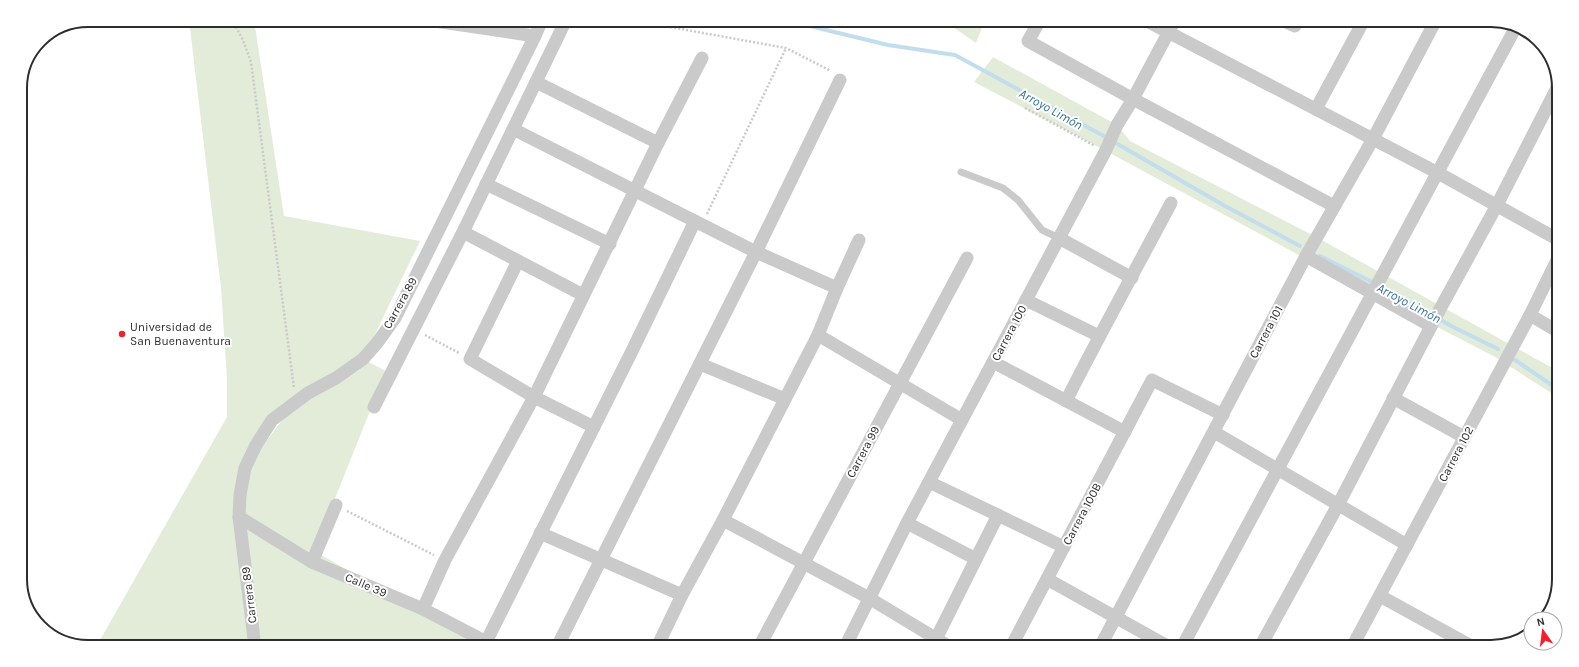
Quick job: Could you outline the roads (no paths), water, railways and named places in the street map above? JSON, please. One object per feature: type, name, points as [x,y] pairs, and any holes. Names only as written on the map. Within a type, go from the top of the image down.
[{"type":"street","points":[[475,27],[535,36]]},
{"type":"street","name":"Carrera 89","points":[[254,640],[239,517],[240,494],[245,468],[256,445],[272,420],[308,393],[336,378],[363,359],[395,318],[539,27]]},
{"type":"street","points":[[374,407],[463,232],[563,27]]},
{"type":"street","points":[[1036,27],[1028,41],[1133,99],[1334,206]]},
{"type":"street","points":[[1158,27],[1438,173],[1552,236]]},
{"type":"street","name":"Carrera 100","points":[[848,640],[929,482],[1059,238],[1117,125],[1133,99],[1171,27]]},
{"type":"street","points":[[1316,109],[1360,27]]},
{"type":"street","name":"Carrera 101","points":[[1104,640],[1306,256],[1318,238],[1334,206],[1373,139],[1432,27]]},
{"type":"street","points":[[1186,640],[1277,469],[1377,288],[1513,32]]},
{"type":"street","points":[[423,610],[444,560],[534,397],[636,191],[658,143],[702,58]]},
{"type":"street","points":[[560,640],[756,252],[840,80]]},
{"type":"street","points":[[536,82],[658,143]]},
{"type":"street","points":[[1264,640],[1338,505],[1552,97]]},
{"type":"street","points":[[513,129],[756,252],[837,288]]},
{"type":"street","points":[[486,184],[610,244]]},
{"type":"street","points":[[1066,401],[1099,336],[1132,278],[1171,203]]},
{"type":"street","points":[[493,640],[540,534],[698,223]]},
{"type":"street","points":[[463,232],[584,295]]},
{"type":"street","points":[[1059,238],[1132,278]]},
{"type":"street","points":[[660,640],[682,595],[723,520],[818,335],[859,240]]},
{"type":"street","points":[[1306,256],[1377,288],[1432,324]]},
{"type":"street","name":"Carrera 99","points":[[763,640],[967,258]]},
{"type":"street","points":[[518,261],[470,359],[534,397],[594,427]]},
{"type":"street","name":"Carrera 102","points":[[1356,640],[1530,315],[1552,270]]},
{"type":"street","points":[[1026,300],[1099,336]]},
{"type":"street","points":[[1530,315],[1552,329]]},
{"type":"street","points":[[818,335],[962,420]]},
{"type":"street","points":[[993,362],[1125,432]]},
{"type":"street","points":[[700,364],[785,398]]},
{"type":"street","name":"Carrera 100B","points":[[1015,640],[1152,380],[1223,415]]},
{"type":"street","points":[[1393,398],[1464,437]]},
{"type":"street","points":[[1214,432],[1407,545]]},
{"type":"street","points":[[929,482],[1064,547]]},
{"type":"street","points":[[312,562],[336,506]]},
{"type":"street","points":[[723,520],[869,598],[936,639],[998,515]]},
{"type":"street","name":"Calle 39","points":[[239,517],[312,562],[423,610],[483,640]]},
{"type":"street","points":[[908,523],[976,559]]},
{"type":"street","points":[[540,534],[682,595]]},
{"type":"street","points":[[1047,579],[1156,640]]},
{"type":"street","points":[[1380,596],[1460,640]]},
{"type":"lane","points":[[961,172],[1003,188],[1018,200],[1042,230],[1059,238]]},
{"type":"waterway","name":"Arroyo Limón","points":[[814,27],[888,45],[955,55],[1102,135],[1225,206],[1300,246]]},
{"type":"waterway","name":"Arroyo Limón","points":[[1320,256],[1388,290],[1453,327],[1498,349]]},
{"type":"waterway","name":"Arroyo Limón","points":[[1515,360],[1552,385]]},
{"type":"place","name":"Universidad de San Buenaventura","points":[[122,334]]}]
